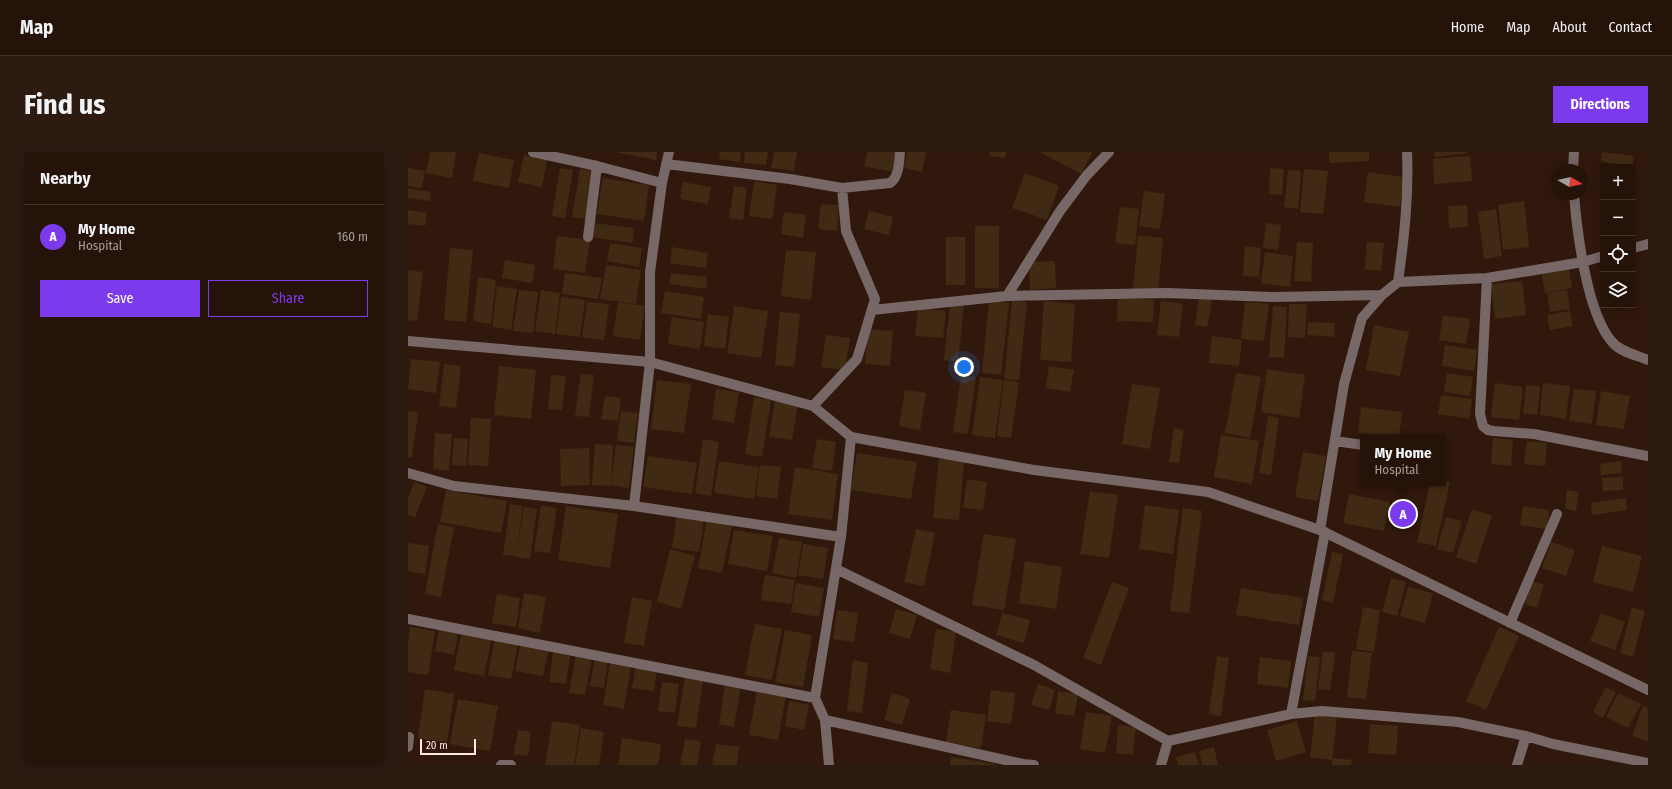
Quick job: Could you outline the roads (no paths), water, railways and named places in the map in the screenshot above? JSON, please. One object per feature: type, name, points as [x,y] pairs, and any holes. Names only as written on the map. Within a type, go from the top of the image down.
[{"type":"street","points":[[533,152],[597,166],[662,183]]},
{"type":"street","points":[[634,506],[650,362],[650,272],[662,183],[669,152]]},
{"type":"street","points":[[666,164],[790,179],[842,188],[890,183],[895,180],[900,152]]},
{"type":"street","points":[[1007,296],[1060,211],[1087,175],[1109,152]]},
{"type":"street","points":[[1398,282],[1403,245],[1408,182],[1407,152]]},
{"type":"street","points":[[1573,164],[1574,152]]},
{"type":"street","points":[[588,237],[597,166]]},
{"type":"street","points":[[813,406],[857,358],[875,299],[846,232],[842,188]]},
{"type":"street","points":[[1575,200],[1583,262],[1592,303],[1612,343],[1620,349],[1648,360]]},
{"type":"street","points":[[1636,247],[1648,244]]},
{"type":"street","points":[[1291,714],[1323,531],[1344,384],[1362,318],[1382,295],[1398,282],[1487,278],[1583,262],[1600,257]]},
{"type":"street","points":[[1487,278],[1480,414],[1483,426],[1488,430],[1534,434],[1648,458],[1648,450]]},
{"type":"street","points":[[872,310],[1007,296],[1166,294],[1273,297],[1382,295]]},
{"type":"street","points":[[408,341],[650,362],[813,406],[851,437],[1034,470],[1208,492],[1323,531],[1648,690]]},
{"type":"street","points":[[829,765],[825,720],[815,698],[841,537],[851,437]]},
{"type":"street","points":[[1335,441],[1360,445]]},
{"type":"street","points":[[408,473],[454,486],[634,506],[841,537]]},
{"type":"street","points":[[1510,623],[1557,514]]},
{"type":"street","points":[[836,569],[1034,665],[1168,742],[1291,714],[1322,711],[1458,722],[1526,736],[1553,744],[1648,763]]},
{"type":"street","points":[[408,619],[815,698]]},
{"type":"street","points":[[825,720],[1023,764],[1034,765]]},
{"type":"street","points":[[1517,765],[1526,736]]},
{"type":"street","points":[[1161,765],[1168,742]]},
{"type":"street","points":[[501,765],[511,765]]},
{"type":"place","name":"My Home","points":[[1403,514]]}]
